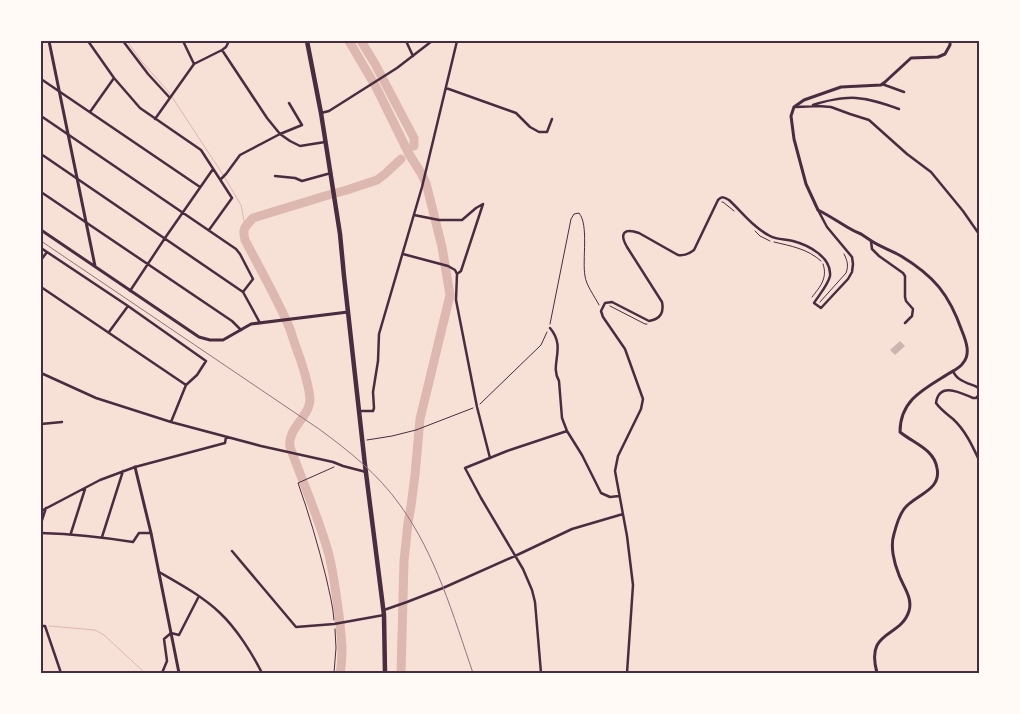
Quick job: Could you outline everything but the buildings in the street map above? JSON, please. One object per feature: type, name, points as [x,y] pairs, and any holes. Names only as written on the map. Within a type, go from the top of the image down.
[{"type":"main road","points":[[307,41],[321,112],[340,234],[383,612],[385,673]]},
{"type":"street","points":[[49,41],[95,267]]},
{"type":"street","points":[[88,41],[114,78],[140,108],[201,150],[220,179],[232,198],[209,230]]},
{"type":"street","points":[[123,41],[148,74],[170,98]]},
{"type":"street","points":[[183,41],[194,64]]},
{"type":"street","points":[[155,118],[194,64],[222,50],[229,41]]},
{"type":"street","points":[[406,41],[413,56]]},
{"type":"street","points":[[321,112],[329,111],[397,68],[432,41]]},
{"type":"street","points":[[359,411],[373,411],[374,408],[373,392],[378,361],[379,334],[422,187],[457,41]]},
{"type":"street","points":[[627,673],[633,585],[615,471],[618,456],[641,410],[643,399],[625,349],[603,317],[601,311],[604,303],[612,302],[650,321],[659,318],[663,308],[662,302],[623,240],[624,233],[628,231],[639,233],[678,254],[689,253],[694,250],[718,200],[724,197],[764,232],[777,239],[795,242],[814,250],[824,259],[829,269],[829,278],[814,303],[821,308],[848,280],[853,264],[852,257],[827,227],[806,184],[794,139],[791,116],[794,107],[804,100],[841,87],[882,84],[911,58],[938,57],[945,54],[950,41]]},
{"type":"street","points":[[222,50],[267,118],[280,134],[300,146],[326,142]]},
{"type":"street","points":[[90,112],[114,78]]},
{"type":"street","points":[[41,79],[200,187]]},
{"type":"street","points":[[882,84],[904,92]]},
{"type":"street","points":[[446,88],[516,113],[530,127],[539,132],[547,132],[552,119]]},
{"type":"street","points":[[809,106],[820,102],[854,98],[871,100],[899,109]]},
{"type":"street","points":[[220,179],[240,155],[302,125],[288,102]]},
{"type":"street","points":[[794,107],[831,107],[869,120],[907,154],[931,172],[979,234]]},
{"type":"street","points":[[41,116],[236,249],[253,279],[243,292]]},
{"type":"street","points":[[41,154],[243,292],[260,323]]},
{"type":"street","points":[[130,291],[213,169]]},
{"type":"street","points":[[275,176],[295,178],[302,181],[331,173]]},
{"type":"street","points":[[41,192],[232,321],[241,330]]},
{"type":"street","points":[[414,215],[439,220],[462,220],[483,204],[461,271],[458,274],[456,300],[477,406],[490,458]]},
{"type":"street","points":[[818,210],[901,256],[936,283],[948,298],[966,343],[967,354],[965,362],[912,398],[902,414],[900,432],[930,452],[938,468],[938,474],[930,489],[904,509],[893,537],[895,564],[909,598],[910,606],[906,617],[882,637],[876,648],[874,656],[877,673]]},
{"type":"street","points":[[41,230],[199,337],[210,340],[223,340],[251,324],[348,312]]},
{"type":"street","points":[[871,241],[872,249],[905,276],[905,297],[913,309],[912,316],[905,323]]},
{"type":"street","points":[[41,248],[206,361],[197,375],[186,385],[172,422]]},
{"type":"street","points":[[41,260],[47,252]]},
{"type":"street","points":[[402,254],[448,266],[456,270],[458,274]]},
{"type":"street","points":[[41,287],[186,385]]},
{"type":"street","points":[[109,332],[128,306]]},
{"type":"street","points":[[550,328],[554,333],[558,346],[556,377],[562,418],[567,431],[582,454],[601,493],[610,497],[619,496]]},
{"type":"street","points":[[953,371],[958,379],[979,389]]},
{"type":"street","points":[[41,373],[96,398],[172,422],[226,437],[299,453],[366,472]]},
{"type":"street","points":[[979,395],[973,398],[946,390],[936,399],[940,409],[963,430],[979,460]]},
{"type":"street","points":[[41,424],[62,422]]},
{"type":"street","points":[[541,673],[535,602],[523,569],[480,498],[465,468],[507,451],[567,431]]},
{"type":"street","points":[[41,510],[100,480],[135,467],[225,443],[226,437]]},
{"type":"street","points":[[135,467],[151,533],[179,673]]},
{"type":"street","points":[[102,537],[123,471]]},
{"type":"street","points":[[71,534],[86,487]]},
{"type":"street","points":[[41,522],[46,508]]},
{"type":"street","points":[[232,551],[296,627],[334,624],[383,612],[515,556],[572,529],[623,514]]},
{"type":"street","points":[[41,533],[102,537],[133,542],[139,533],[151,533]]},
{"type":"street","points":[[159,572],[198,596],[220,613],[236,630],[262,673]]},
{"type":"street","points":[[171,633],[179,635],[198,596]]},
{"type":"street","points":[[41,626],[45,626],[61,673]]},
{"type":"street","points":[[162,673],[167,661],[164,639],[171,633]]},
{"type":"path","points":[[720,203],[723,202],[733,210]]},
{"type":"path","points":[[366,440],[416,430],[477,406],[541,345],[550,328],[571,219],[574,214],[579,213],[584,229],[585,278],[599,305]]},
{"type":"path","points":[[753,229],[760,236],[768,240],[791,245],[810,253],[822,262],[825,275],[823,282],[812,297]]},
{"type":"path","points":[[820,302],[846,273],[848,261],[844,254]]},
{"type":"path","points":[[605,308],[610,306],[645,324],[654,323]]},
{"type":"path","points":[[334,673],[336,648],[330,595],[322,560],[298,483],[335,466],[340,468],[343,466]]},
{"type":"waterway","points":[[127,41],[142,62],[168,91],[222,173],[241,205],[245,226]]},
{"type":"waterway","points":[[349,41],[376,87],[409,154],[426,183],[442,247],[450,295],[420,419],[404,561],[401,673]]},
{"type":"waterway","points":[[361,41],[414,138],[414,146]]},
{"type":"waterway","points":[[340,673],[342,659],[341,637],[331,562],[321,528],[290,447],[292,434],[309,405],[310,399],[307,383],[290,329],[245,240],[244,230],[253,218],[377,180],[401,159]]},
{"type":"waterway","points":[[49,626],[95,630],[104,635],[145,673]]},
{"type":"railway","points":[[41,241],[319,429],[373,473],[400,505],[424,544],[451,608],[473,673]]}]
